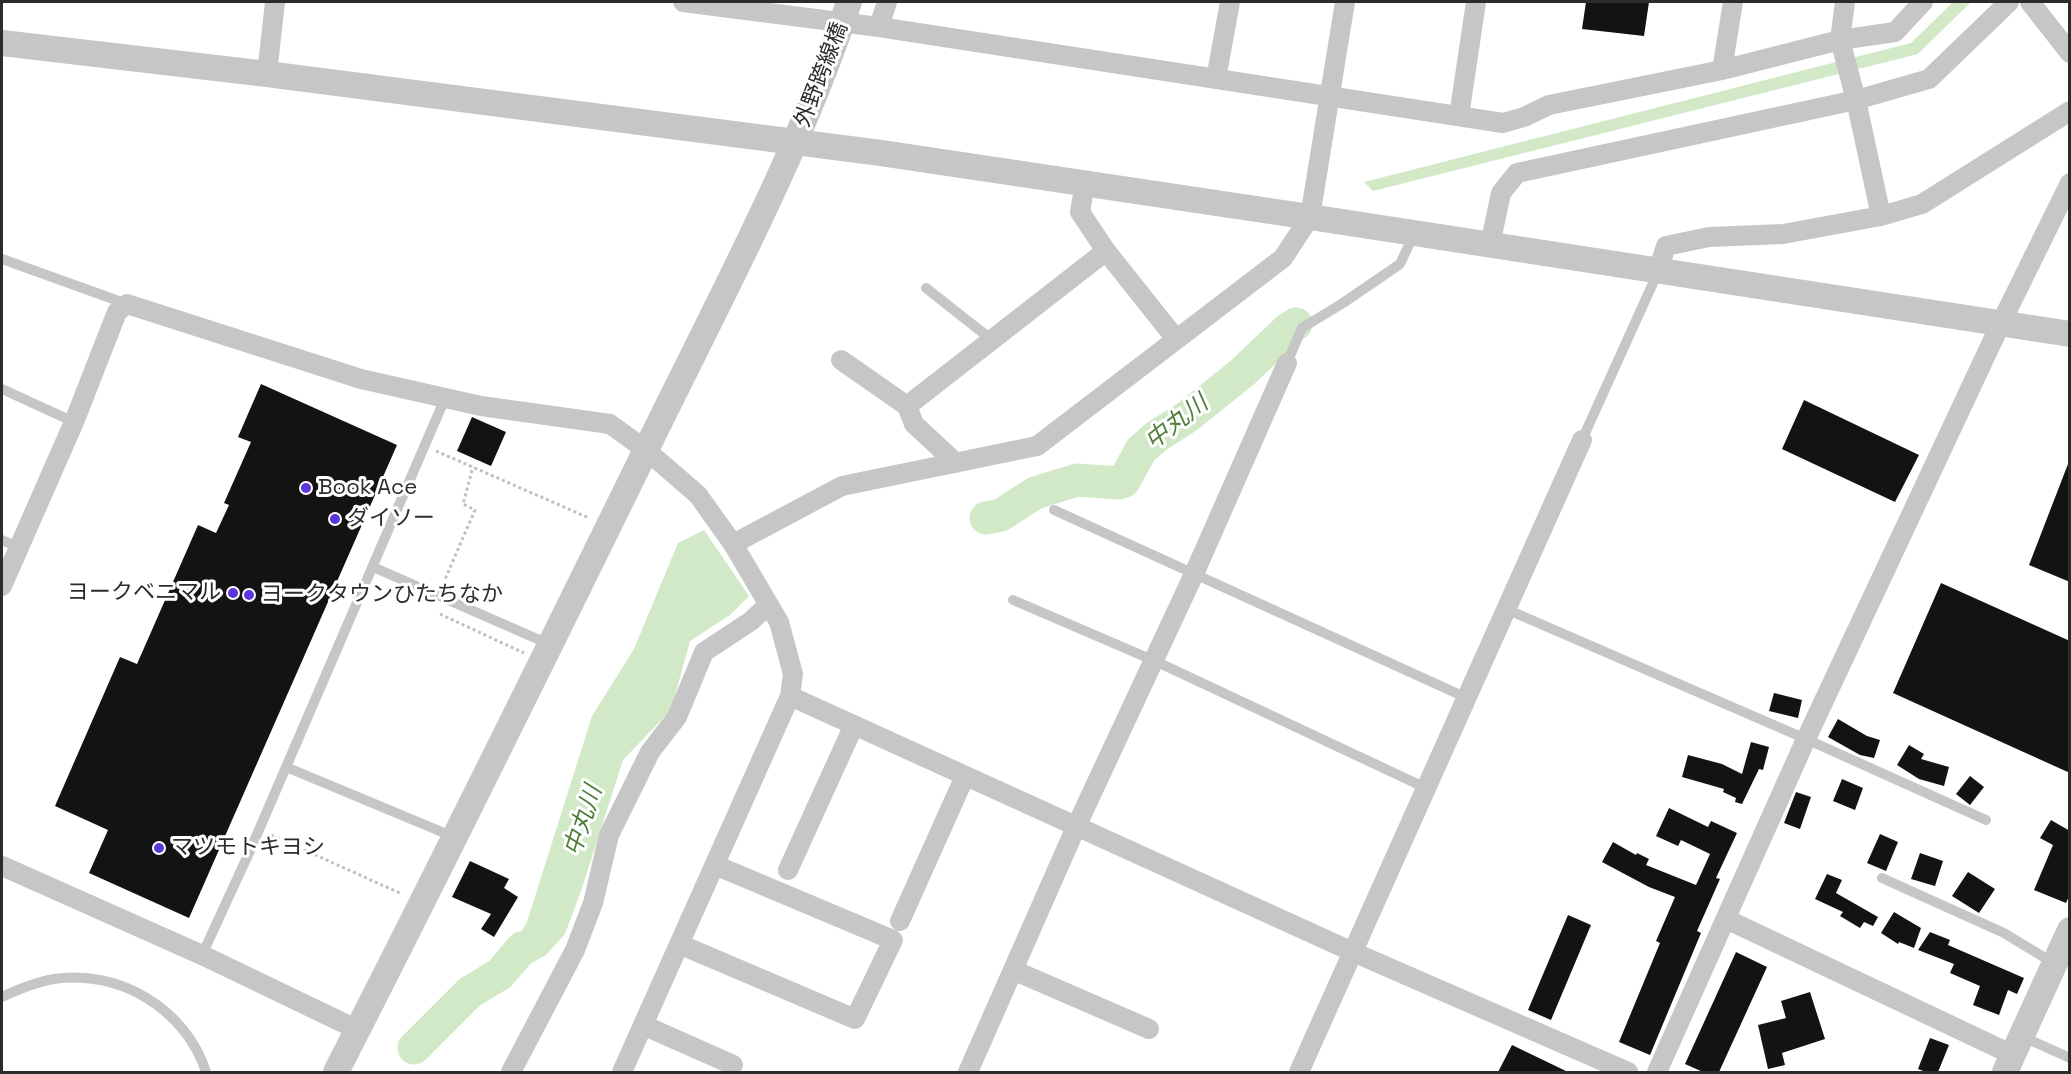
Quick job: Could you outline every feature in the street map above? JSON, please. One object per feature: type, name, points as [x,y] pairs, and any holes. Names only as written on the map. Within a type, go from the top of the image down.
[{"type":"street","points":[[267,74],[275,2]]},
{"type":"street","points":[[683,2],[846,11],[879,27],[1503,123],[1524,117],[1549,105],[1722,70],[1840,40],[1895,32],[1923,2]]},
{"type":"street","points":[[879,27],[887,2]]},
{"type":"street","points":[[1216,79],[1230,2]]},
{"type":"street","points":[[733,544],[842,486],[1037,446],[1283,258],[1310,217],[1345,2]]},
{"type":"street","points":[[1458,116],[1476,2]]},
{"type":"street","points":[[1722,70],[1733,2]]},
{"type":"street","points":[[1845,2],[1840,40],[1856,100],[1881,216]]},
{"type":"street","points":[[1490,245],[1500,193],[1517,174],[1856,100],[1929,79],[2009,2]]},
{"type":"street","points":[[2030,2],[2070,53]]},
{"type":"street","name":"外野跨線橋","points":[[336,1072],[546,654],[796,143],[846,11]]},
{"type":"street","points":[[2,43],[267,74],[1085,183],[2070,334]]},
{"type":"street","points":[[1658,271],[1666,246],[1709,237],[1783,234],[1881,216],[1922,204],[2070,111]]},
{"type":"street","points":[[1085,183],[1080,212],[1106,251],[1176,339]]},
{"type":"street","points":[[1657,1072],[1806,739],[2000,325],[2070,183]]},
{"type":"street","points":[[907,406],[1106,251]]},
{"type":"street","points":[[2,585],[10,544],[74,422],[117,312],[127,304],[361,379],[481,406],[610,424],[646,450],[699,495],[733,544],[779,622],[793,674],[790,696],[622,1072]]},
{"type":"street","points":[[841,360],[907,406],[914,424],[956,463]]},
{"type":"street","points":[[968,1072],[1076,827],[1155,661],[1287,363]]},
{"type":"street","points":[[1299,1072],[1582,440]]},
{"type":"street","points":[[511,1072],[574,950],[593,903],[609,835],[650,752],[677,717],[704,652],[751,621],[768,605]]},
{"type":"street","points":[[790,696],[1076,827],[1628,1072]]},
{"type":"street","points":[[788,870],[854,725]]},
{"type":"street","points":[[900,921],[964,776]]},
{"type":"street","points":[[679,944],[855,1019],[893,940],[715,865]]},
{"type":"street","points":[[2,866],[202,955],[358,1030]]},
{"type":"street","points":[[1726,919],[2013,1054],[2070,930]]},
{"type":"street","points":[[1013,970],[1149,1029]]},
{"type":"street","points":[[643,1025],[733,1065]]},
{"type":"lane","points":[[1287,363],[1302,328],[1400,264],[1415,234]]},
{"type":"lane","points":[[2,259],[127,304]]},
{"type":"lane","points":[[1582,440],[1658,271]]},
{"type":"lane","points":[[926,288],[992,340]]},
{"type":"lane","points":[[2,389],[74,422]]},
{"type":"lane","points":[[202,955],[426,447],[443,403],[448,397]]},
{"type":"lane","points":[[1054,510],[1467,698]]},
{"type":"lane","points":[[373,567],[438,596],[546,654]]},
{"type":"lane","points":[[1014,600],[1155,661],[1426,788]]},
{"type":"lane","points":[[1506,609],[1986,820]]},
{"type":"lane","points":[[286,767],[454,838]]},
{"type":"lane","points":[[1882,878],[2004,933],[2055,964]]},
{"type":"lane","points":[[2,997],[37,982],[56,979],[93,978],[113,983],[148,999],[172,1016],[190,1038],[206,1072]]},
{"type":"lane","points":[[2013,1054],[2070,1058]]},
{"type":"path","points":[[426,447],[591,518]]},
{"type":"path","points":[[473,467],[463,504],[476,510],[432,610],[546,654]]},
{"type":"path","points":[[259,829],[403,895]]},
{"type":"water","points":[[1953,2],[1971,2],[1918,54],[1373,191],[1364,182],[1911,43]]},
{"type":"water","points":[[704,530],[749,596],[730,615],[690,641],[671,710],[623,760],[565,934],[546,955],[515,972],[492,979],[527,922],[592,716],[634,649],[678,543]]},
{"type":"building","points":[[1586,2],[1649,2],[1644,36],[1582,29]]},
{"type":"building","name":"ヨークタウンひたちなか","points":[[261,384],[397,445],[189,918],[89,873],[108,830],[55,806],[120,657],[137,664],[198,525],[216,533],[229,505],[224,503],[251,442],[238,437]]},
{"type":"building","points":[[1804,400],[1919,455],[1895,502],[1782,449]]},
{"type":"building","points":[[472,417],[506,432],[491,466],[457,451]]},
{"type":"building","points":[[2068,464],[2070,464],[2070,582],[2029,565]]},
{"type":"building","points":[[1941,583],[2070,641],[2070,773],[1893,693]]},
{"type":"building","points":[[1774,693],[1802,700],[1798,718],[1769,711]]},
{"type":"building","points":[[1838,719],[1867,736],[1880,740],[1874,758],[1860,755],[1828,737]]},
{"type":"building","points":[[1751,742],[1769,747],[1763,770],[1759,769],[1742,804],[1735,802],[1736,798],[1723,792],[1724,789],[1682,777],[1688,755],[1722,764],[1742,774]]},
{"type":"building","points":[[1909,745],[1924,754],[1921,759],[1949,767],[1944,786],[1919,779],[1897,765]]},
{"type":"building","points":[[1970,776],[1984,787],[1970,805],[1956,794]]},
{"type":"building","points":[[1842,779],[1863,788],[1855,810],[1833,801]]},
{"type":"building","points":[[1796,792],[1811,797],[1800,829],[1784,823]]},
{"type":"building","points":[[1669,808],[1708,827],[1711,821],[1737,833],[1716,878],[1720,879],[1697,931],[1701,933],[1650,1055],[1619,1042],[1660,943],[1656,941],[1675,897],[1649,887],[1602,862],[1613,842],[1636,855],[1637,853],[1649,859],[1646,865],[1696,885],[1710,854],[1681,840],[1678,846],[1656,836]]},
{"type":"building","points":[[2051,820],[2070,831],[2070,894],[2066,903],[2034,890],[2053,845],[2040,838]]},
{"type":"building","points":[[1880,834],[1898,842],[1886,871],[1867,863]]},
{"type":"building","points":[[1920,853],[1943,861],[1935,886],[1911,879]]},
{"type":"building","points":[[470,861],[509,879],[504,888],[518,897],[494,937],[481,929],[491,914],[452,897]]},
{"type":"building","points":[[1968,872],[1995,889],[1979,913],[1952,896]]},
{"type":"building","points":[[1827,874],[1842,880],[1836,893],[1878,917],[1873,926],[1864,922],[1860,928],[1840,916],[1843,912],[1815,899]]},
{"type":"building","points":[[1894,912],[1921,928],[1914,948],[1899,942],[1898,944],[1881,933]]},
{"type":"building","points":[[1568,915],[1591,925],[1551,1020],[1528,1010]]},
{"type":"building","points":[[1930,932],[1950,940],[1948,945],[2024,978],[2017,994],[2008,990],[1999,1015],[1973,1005],[1980,986],[1950,973],[1954,964],[1918,950]]},
{"type":"building","points":[[1736,952],[1767,967],[1719,1072],[1703,1072],[1685,1064]]},
{"type":"building","points":[[1810,992],[1825,1039],[1782,1053],[1785,1065],[1768,1069],[1758,1025],[1786,1018],[1781,1001]]},
{"type":"building","points":[[1930,1038],[1949,1045],[1938,1072],[1918,1069]]},
{"type":"building","points":[[1512,1045],[1568,1072],[1498,1072]]},
{"type":"waterway","name":"中丸川","points":[[986,518],[1001,515],[1035,493],[1077,480],[1118,483],[1124,481],[1141,450],[1243,372],[1296,324]]},
{"type":"waterway","name":"中丸川","points":[[414,1048],[470,992],[500,974],[522,948]]},
{"type":"place","name":"Book Ace","points":[[306,488]]},
{"type":"place","name":"ダイソー","points":[[335,519]]},
{"type":"place","name":"ヨークベニマル","points":[[233,593]]},
{"type":"place","name":"ヨークタウンひたちなか","points":[[249,595]]},
{"type":"place","name":"マツモトキヨシ","points":[[159,848]]}]
